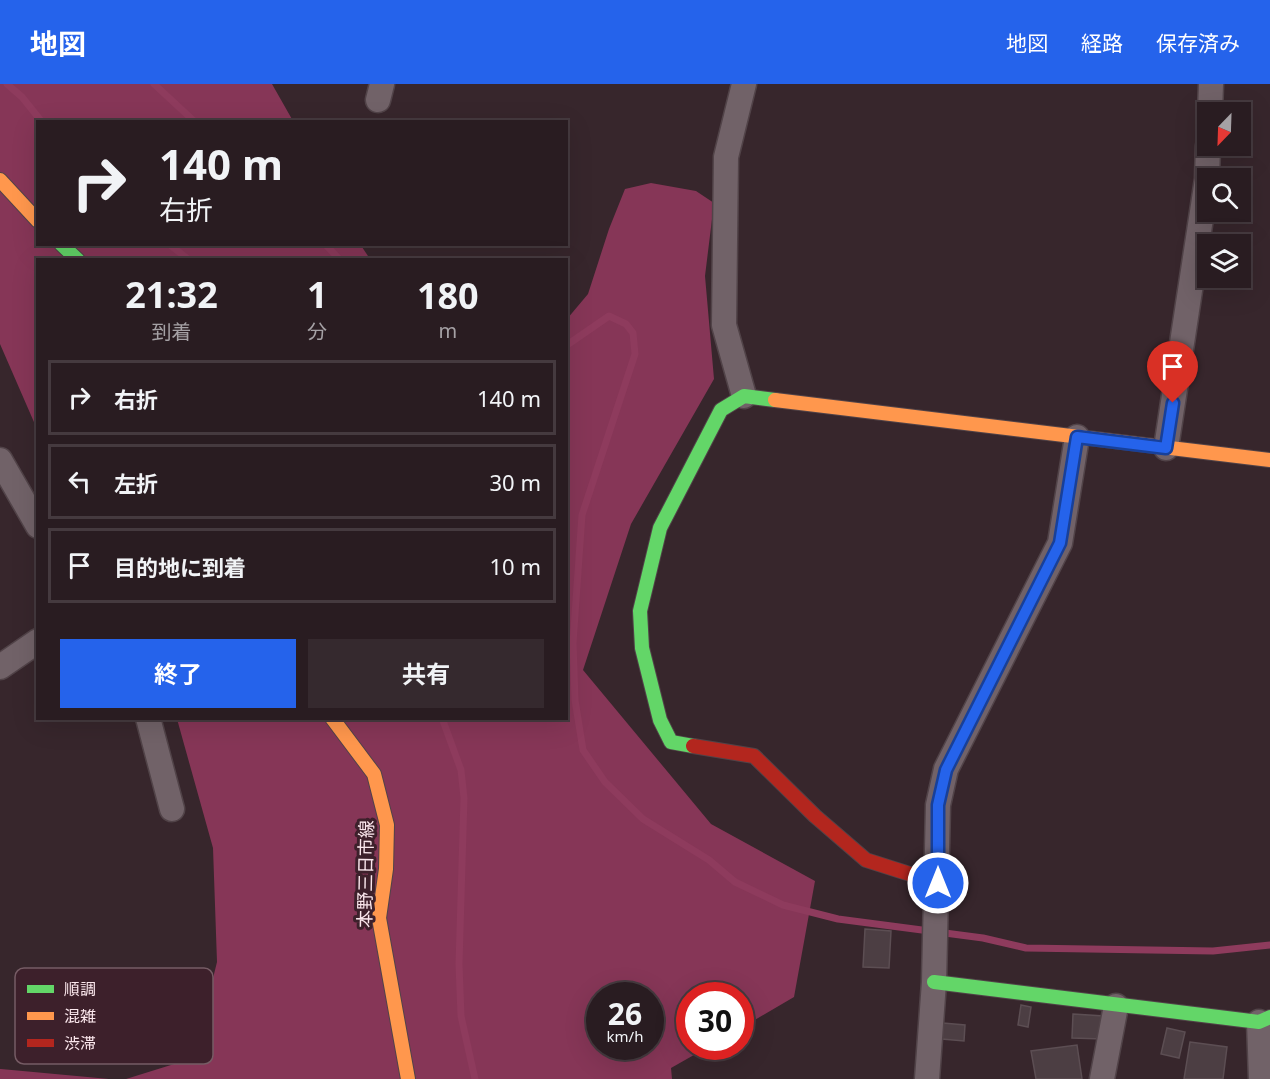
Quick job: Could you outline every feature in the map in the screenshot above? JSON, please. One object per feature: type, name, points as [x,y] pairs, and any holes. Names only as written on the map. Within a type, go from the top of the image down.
[{"type":"street","points":[[744,84],[726,157],[724,325],[744,396]]},
{"type":"street","points":[[1210,102],[1211,84]]},
{"type":"street","points":[[1166,448],[1207,179],[1208,156]]},
{"type":"street","points":[[0,180],[36,219]]},
{"type":"street","points":[[63,246],[76,258]]},
{"type":"street","points":[[938,883],[866,860],[815,816],[754,756],[671,742],[660,720],[642,648],[640,612],[660,528],[721,410],[744,396],[1270,460]]},
{"type":"street","points":[[927,1079],[938,883],[938,805],[946,770],[1060,543],[1077,437]]},
{"type":"street","points":[[0,460],[36,523]]},
{"type":"street","points":[[0,667],[36,642]]},
{"type":"street","points":[[149,720],[172,809]]},
{"type":"street","name":"本野三日市線","points":[[334,720],[374,774],[387,825],[386,869],[379,918],[408,1079]]},
{"type":"street","points":[[934,982],[1116,1006],[1265,1020],[1261,1079]]},
{"type":"street","points":[[1102,1079],[1116,1006]]},
{"type":"shaded area","points":[[0,84],[272,84],[292,120],[36,120],[36,246],[361,246],[369,258],[36,258],[36,427],[0,344]]},
{"type":"shaded area","points":[[651,183],[696,191],[714,203],[705,276],[714,379],[631,524],[583,670],[711,824],[815,881],[794,997],[754,1020],[754,982],[676,982],[676,1060],[685,1060],[671,1068],[672,1079],[126,1079],[174,1064],[213,1064],[213,978],[217,962],[213,848],[177,720],[568,720],[568,318],[588,294],[625,189]]},
{"type":"shaded area","points":[[1,1069],[109,1079],[0,1079]]},
{"type":"building","points":[[865,929],[891,931],[889,968],[863,967]]},
{"type":"building","points":[[1021,1005],[1031,1007],[1028,1027],[1018,1025]]},
{"type":"building","points":[[1073,1014],[1104,1016],[1103,1039],[1072,1038]]},
{"type":"building","points":[[943,1023],[965,1025],[964,1041],[942,1039]]},
{"type":"building","points":[[1167,1028],[1185,1032],[1179,1058],[1161,1054]]},
{"type":"building","points":[[1190,1042],[1227,1047],[1223,1079],[1184,1079]]},
{"type":"building","points":[[1077,1045],[1082,1079],[1036,1079],[1031,1051]]},
{"type":"waterway","points":[[7,84],[22,97],[40,120]]},
{"type":"waterway","points":[[154,84],[193,120]]},
{"type":"waterway","points":[[172,246],[186,258]]},
{"type":"waterway","points":[[327,246],[338,258]]},
{"type":"waterway","points":[[568,344],[609,316],[626,324],[633,333],[635,354],[582,515],[573,643],[575,700],[583,750],[605,782],[643,819],[709,860],[735,882],[783,905],[838,919],[983,938],[1026,948],[1213,951],[1270,945]]},
{"type":"waterway","points":[[443,720],[461,770],[464,798],[459,964],[461,1016],[475,1079]]},
{"type":"traffic: fast","points":[[63,246],[76,258]]},
{"type":"traffic: fast","points":[[693,746],[671,742],[660,720],[642,648],[640,611],[660,528],[721,410],[744,396],[775,400]]},
{"type":"traffic: fast","points":[[934,982],[1259,1022],[1270,1017]]},
{"type":"traffic: slow","points":[[0,180],[36,219]]},
{"type":"traffic: slow","points":[[775,400],[1270,460]]},
{"type":"traffic: slow","points":[[334,720],[374,774],[387,825],[386,869],[379,918],[408,1079]]},
{"type":"traffic: jam","points":[[693,746],[754,756],[815,816],[866,860],[938,883]]},
{"type":"route","points":[[938,883],[938,805],[946,770],[1060,543],[1077,437],[1166,448],[1173,403]]}]
